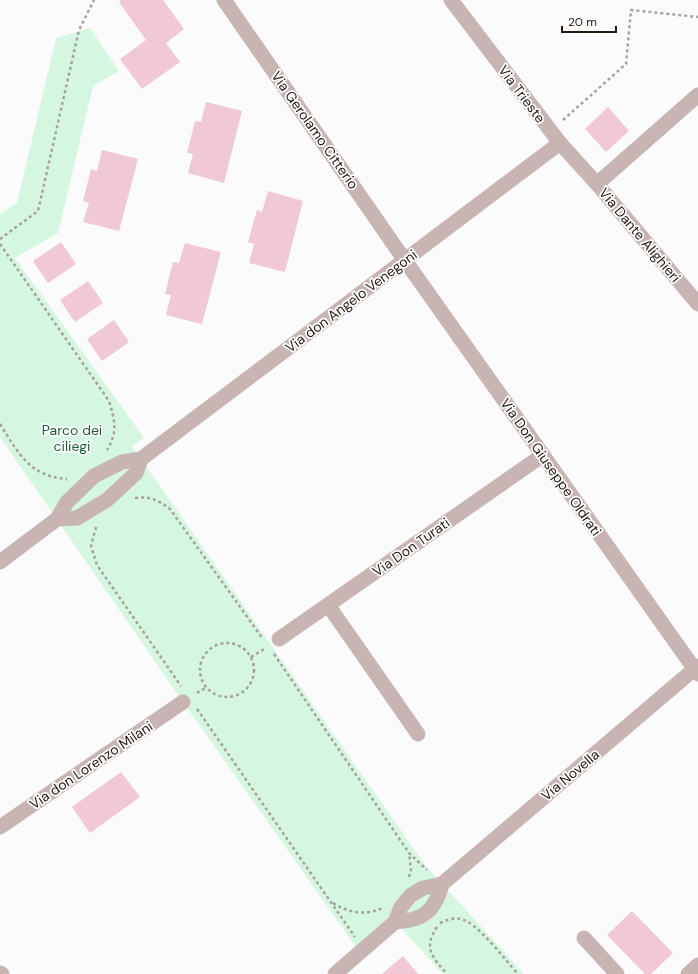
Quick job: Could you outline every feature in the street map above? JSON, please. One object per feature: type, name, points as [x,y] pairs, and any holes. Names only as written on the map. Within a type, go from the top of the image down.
[{"type":"street","name":"Via Gerolamo Citterio","points":[[224,0],[405,260]]},
{"type":"street","name":"Via Trieste","points":[[451,0],[555,137],[597,184]]},
{"type":"street","points":[[597,184],[698,95]]},
{"type":"street","name":"Via don Angelo Venegoni","points":[[0,562],[56,519],[67,502],[94,476],[122,462],[141,459],[405,260],[555,137]]},
{"type":"street","name":"Via Dante Alighieri","points":[[597,184],[698,304]]},
{"type":"street","name":"Via Don Giuseppe Oldrati","points":[[405,260],[697,670]]},
{"type":"street","name":"Via Don Turati","points":[[280,639],[543,455]]},
{"type":"street","name":"Via don Angelo Venegoni","points":[[56,519],[77,518],[107,500],[136,473],[141,459]]},
{"type":"street","points":[[328,605],[418,734]]},
{"type":"street","name":"Via Novella","points":[[335,974],[395,922],[401,907],[411,895],[423,888],[442,884],[697,670]]},
{"type":"street","name":"Via don Lorenzo Milani","points":[[0,827],[187,700]]},
{"type":"street","name":"Via Novella","points":[[395,922],[412,921],[427,912],[438,898],[442,884]]},
{"type":"street","points":[[584,938],[618,974]]},
{"type":"street","points":[[688,974],[698,965]]},
{"type":"path","points":[[0,239],[38,211],[79,30],[94,0]]},
{"type":"path","points":[[555,137],[626,64],[631,10],[698,16]]},
{"type":"path","points":[[0,244],[109,401],[115,421],[114,438],[106,452]]},
{"type":"path","points":[[0,424],[25,461],[39,471],[55,478],[71,479]]},
{"type":"path","points":[[134,498],[146,496],[157,499],[170,509],[264,640]]},
{"type":"path","points":[[98,523],[94,529],[91,546],[97,565],[187,700],[331,902],[363,950]]},
{"type":"path","points":[[231,643],[240,646],[251,658],[254,674],[251,681],[240,694],[232,697],[221,697],[213,694],[202,682],[199,674],[200,664],[204,655],[211,648],[220,644],[231,643]]},
{"type":"path","points":[[272,653],[409,853],[442,884]]},
{"type":"path","points":[[407,883],[411,870],[409,853]]},
{"type":"path","points":[[331,902],[346,911],[361,914],[385,908]]},
{"type":"path","points":[[427,912],[439,924]]},
{"type":"path","points":[[447,974],[431,956],[431,939],[439,924],[448,919],[460,918],[472,923],[518,974]]},
{"type":"green space","name":"Parco dei ciliegi","points":[[90,28],[119,71],[93,86],[58,233],[15,258],[144,438],[132,446],[425,865],[524,974],[443,974],[390,916],[356,947],[183,702],[0,437],[0,214],[17,203],[56,38]]},
{"type":"building","points":[[121,0],[163,0],[184,29],[166,43],[180,62],[142,89],[120,59],[146,40],[119,2]]},
{"type":"building","points":[[206,102],[242,111],[224,183],[188,173],[193,154],[187,153],[195,121],[201,122]]},
{"type":"building","points":[[608,107],[629,131],[606,152],[585,129]]},
{"type":"building","points":[[102,150],[138,159],[119,231],[83,222],[89,203],[83,201],[91,169],[97,171]]},
{"type":"building","points":[[268,191],[303,201],[285,272],[249,263],[254,244],[248,242],[257,210],[262,212]]},
{"type":"building","points":[[61,242],[76,264],[48,283],[33,261]]},
{"type":"building","points":[[185,243],[221,252],[202,324],[166,315],[171,295],[165,294],[173,262],[179,263]]},
{"type":"building","points":[[88,281],[103,303],[75,322],[60,300]]},
{"type":"building","points":[[114,320],[129,342],[102,361],[87,339]]},
{"type":"building","points":[[121,772],[140,797],[90,833],[72,807]]},
{"type":"building","points":[[632,911],[673,953],[651,974],[645,974],[607,935]]},
{"type":"building","points":[[403,956],[418,974],[382,974]]}]
